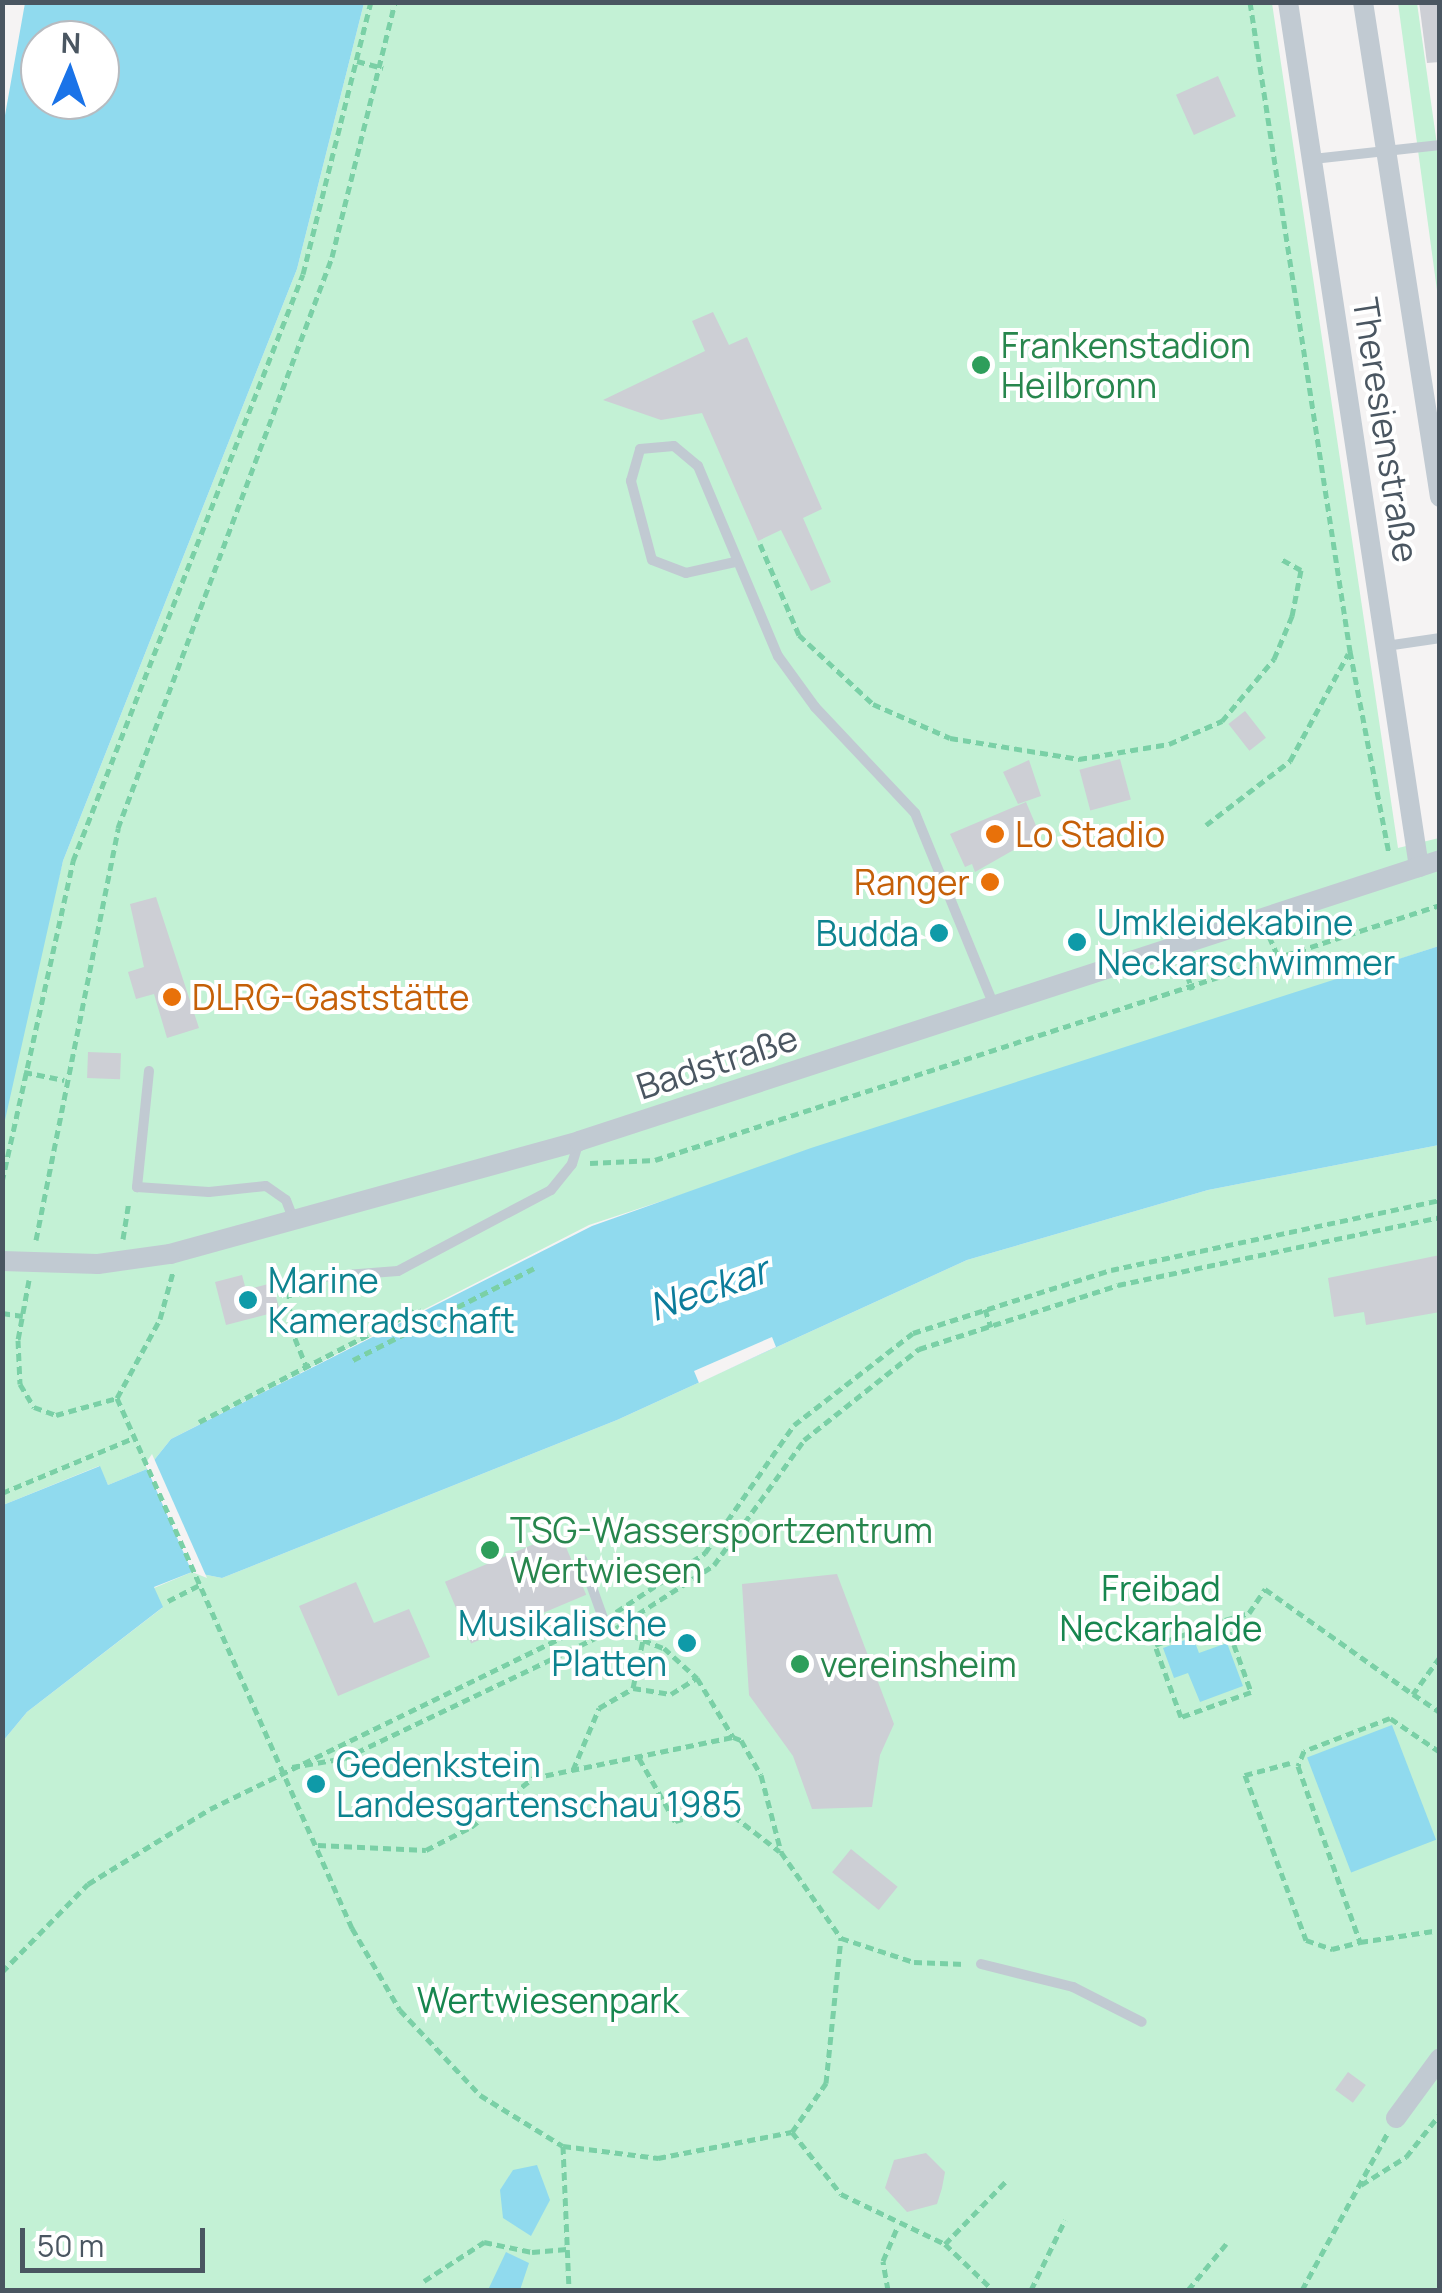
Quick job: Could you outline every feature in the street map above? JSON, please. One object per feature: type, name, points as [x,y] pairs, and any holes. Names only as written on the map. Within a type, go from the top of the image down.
[{"type":"street","name":"Theresienstraße","points":[[1288,2],[1386,646],[1430,864]]},
{"type":"street","name":"Theresienstraße","points":[[1363,2],[1440,497]]},
{"type":"street","name":"Badstraße","points":[[2,1261],[98,1264],[170,1254],[579,1140],[1430,864]]},
{"type":"street","points":[[1396,2118],[1440,2058]]},
{"type":"lane","points":[[1313,159],[1440,146]]},
{"type":"lane","points":[[735,562],[686,572],[662,568],[652,560],[631,481],[640,450],[660,442],[688,452],[735,562],[793,678],[916,813],[994,1006]]},
{"type":"lane","points":[[1386,646],[1440,638]]},
{"type":"lane","points":[[149,1071],[137,1187],[209,1192],[266,1186],[286,1200],[293,1218]]},
{"type":"lane","points":[[294,1278],[398,1271],[551,1190],[572,1164],[579,1140]]},
{"type":"lane","points":[[582,1558],[604,1618]]},
{"type":"lane","points":[[981,1964],[1073,1987],[1142,2022]]},
{"type":"path","points":[[2,1182],[73,861],[303,274],[371,2]]},
{"type":"path","points":[[32,1258],[64,1080],[118,828],[332,257],[383,68],[395,2]]},
{"type":"path","points":[[1250,2],[1350,651],[1393,875]]},
{"type":"path","points":[[356,61],[383,68]]},
{"type":"path","points":[[760,544],[799,635],[873,704],[950,738],[1079,759],[1168,744],[1222,721],[1274,658],[1292,616],[1301,570],[1281,560]]},
{"type":"path","points":[[1206,826],[1290,761],[1350,651]]},
{"type":"path","points":[[572,1164],[655,1160],[1440,905]]},
{"type":"path","points":[[24,1072],[64,1080]]},
{"type":"path","points":[[2,1972],[88,1884],[284,1768],[620,1611],[705,1554],[794,1425],[912,1333],[1078,1280],[1440,1200]]},
{"type":"path","points":[[284,1768],[345,1758],[626,1623],[714,1565],[804,1440],[919,1349],[1084,1296],[1440,1217]]},
{"type":"path","points":[[1292,1230],[1296,1246]]},
{"type":"path","points":[[354,1360],[534,1268]]},
{"type":"path","points":[[29,1277],[22,1316],[20,1384],[34,1407],[56,1415],[117,1398],[174,1278],[192,1272]]},
{"type":"path","points":[[294,1278],[287,1298],[290,1326],[307,1368]]},
{"type":"path","points":[[1078,1280],[1084,1296]]},
{"type":"path","points":[[199,1422],[418,1309],[427,1323]]},
{"type":"path","points":[[985,1309],[991,1327]]},
{"type":"path","points":[[2,1313],[22,1316]]},
{"type":"path","points":[[117,1398],[352,1928],[400,2010],[480,2095],[563,2146],[658,2158],[792,2132],[826,2083],[841,1938]]},
{"type":"path","points":[[2,1494],[135,1434]]},
{"type":"path","points":[[168,1600],[202,1584]]},
{"type":"path","points":[[1225,1620],[1251,1692],[1181,1717],[1155,1645],[1225,1620],[1249,1613],[1265,1589],[1440,1712]]},
{"type":"path","points":[[620,1611],[631,1635],[664,1648],[696,1678],[733,1737]]},
{"type":"path","points":[[634,1688],[644,1640]]},
{"type":"path","points":[[1413,1694],[1440,1657]]},
{"type":"path","points":[[573,1770],[599,1708],[634,1688],[671,1694],[696,1678]]},
{"type":"path","points":[[1360,1942],[1298,1766],[1304,1752],[1390,1718],[1440,1752]]},
{"type":"path","points":[[317,1845],[426,1850],[470,1827],[533,1778],[733,1737],[742,1740],[762,1775],[781,1852]]},
{"type":"path","points":[[639,1758],[675,1821],[723,1808],[781,1852],[841,1938],[914,1962],[981,1964]]},
{"type":"path","points":[[1290,1763],[1245,1775],[1306,1940],[1332,1949],[1440,1930]]},
{"type":"path","points":[[1358,2186],[1406,2157],[1440,2114]]},
{"type":"path","points":[[1302,2290],[1396,2118]]},
{"type":"path","points":[[792,2132],[842,2194],[898,2226],[945,2244],[993,2290]]},
{"type":"path","points":[[563,2146],[569,2290]]},
{"type":"path","points":[[945,2244],[1008,2179]]},
{"type":"path","points":[[1032,2290],[1065,2220]]},
{"type":"path","points":[[888,2290],[882,2262],[898,2226]]},
{"type":"path","points":[[424,2280],[484,2242],[532,2252],[567,2249]]},
{"type":"path","points":[[1188,2290],[1226,2244]]},
{"type":"green space","points":[[364,3],[1272,3],[1398,848],[1439,838],[1439,946],[589,1225],[171,1439],[147,1469],[108,1485],[99,1466],[3,1505],[2,1130],[17,1044],[63,861],[297,269]]},
{"type":"green space","points":[[1398,3],[1417,3],[1439,159],[1439,305]]},
{"type":"green space","points":[[1439,1145],[1439,2290],[3,2290],[3,1741],[27,1712],[162,1608],[154,1588],[192,1572],[222,1578],[617,1420],[967,1260],[1208,1190]]},
{"type":"water","points":[[25,3],[364,3],[297,269],[63,861],[3,1129],[2,132],[20,31],[20,120],[120,120],[120,20],[22,20]]},
{"type":"water","name":"Neckar","points":[[1439,946],[1439,1145],[1208,1190],[967,1260],[617,1420],[222,1578],[192,1572],[154,1587],[163,1607],[27,1712],[3,1741],[3,1505],[100,1466],[108,1485],[147,1469],[171,1439],[592,1226],[811,1148]]},
{"type":"water","points":[[1193,1637],[1199,1653],[1227,1643],[1243,1686],[1200,1702],[1188,1673],[1174,1678],[1163,1648]]},
{"type":"water","points":[[1392,1725],[1436,1840],[1351,1872],[1307,1758]]},
{"type":"water","points":[[537,2165],[550,2200],[531,2236],[503,2218],[500,2190],[513,2170]]},
{"type":"water","points":[[506,2252],[529,2263],[520,2290],[488,2290]]},
{"type":"pier","points":[[772,1337],[776,1347],[699,1383],[694,1371]]},
{"type":"pier","points":[[152,1454],[207,1578],[192,1572],[145,1464]]},
{"type":"building","points":[[1419,2],[1440,2],[1440,62],[1427,63]]},
{"type":"building","points":[[1218,76],[1236,116],[1194,135],[1176,95]]},
{"type":"building","points":[[713,312],[729,345],[747,337],[822,509],[803,518],[831,582],[811,591],[781,530],[758,541],[702,413],[661,420],[603,400],[705,351],[692,321]]},
{"type":"building","points":[[1245,711],[1266,738],[1249,751],[1228,724]]},
{"type":"building","points":[[1120,759],[1131,800],[1090,810],[1079,770]]},
{"type":"building","points":[[1029,760],[1041,796],[1018,804],[1003,772]]},
{"type":"building","name":"Lo Stadio","points":[[1026,802],[1040,835],[975,872],[972,864],[965,867],[950,834]]},
{"type":"building","points":[[156,897],[199,1028],[167,1038],[154,994],[136,999],[128,972],[144,967],[130,904]]},
{"type":"building","points":[[88,1052],[121,1053],[120,1079],[87,1078]]},
{"type":"building","points":[[1440,1255],[1440,1312],[1366,1325],[1364,1312],[1334,1317],[1328,1278]]},
{"type":"building","name":"Marine Kameradschaft","points":[[242,1275],[246,1290],[272,1283],[280,1311],[226,1325],[215,1282]]},
{"type":"building","points":[[560,1533],[586,1595],[471,1644],[445,1582]]},
{"type":"building","points":[[837,1574],[894,1724],[880,1755],[872,1807],[812,1809],[793,1756],[749,1695],[742,1584]]},
{"type":"building","points":[[356,1582],[374,1623],[409,1609],[430,1657],[338,1696],[299,1606]]},
{"type":"building","points":[[851,1849],[898,1887],[879,1910],[832,1872]]},
{"type":"building","points":[[1348,2072],[1366,2085],[1353,2103],[1335,2090]]},
{"type":"building","points":[[926,2153],[945,2172],[937,2204],[907,2212],[885,2188],[894,2160]]},
{"type":"place","name":"Frankenstadion Heilbronn","points":[[981,365]]},
{"type":"place","name":"Lo Stadio","points":[[995,834]]},
{"type":"place","name":"Ranger","points":[[990,882]]},
{"type":"place","name":"Budda","points":[[939,933]]},
{"type":"place","name":"Umkleidekabine Neckarschwimmer","points":[[1077,942]]},
{"type":"place","name":"DLRG-Gaststätte","points":[[172,997]]},
{"type":"place","name":"Marine Kameradschaft","points":[[248,1300]]},
{"type":"place","name":"TSG-Wassersportzentrum Wertwiesen","points":[[490,1550]]},
{"type":"place","name":"Musikalische Platten","points":[[687,1643]]},
{"type":"place","name":"vereinsheim","points":[[800,1664]]},
{"type":"place","name":"Gedenkstein Landesgartenschau 1985","points":[[316,1784]]},
{"type":"park label","name":"Freibad Neckarhalde","points":[[1161,1608]]},
{"type":"park label","name":"Wertwiesenpark","points":[[548,2000]]}]
